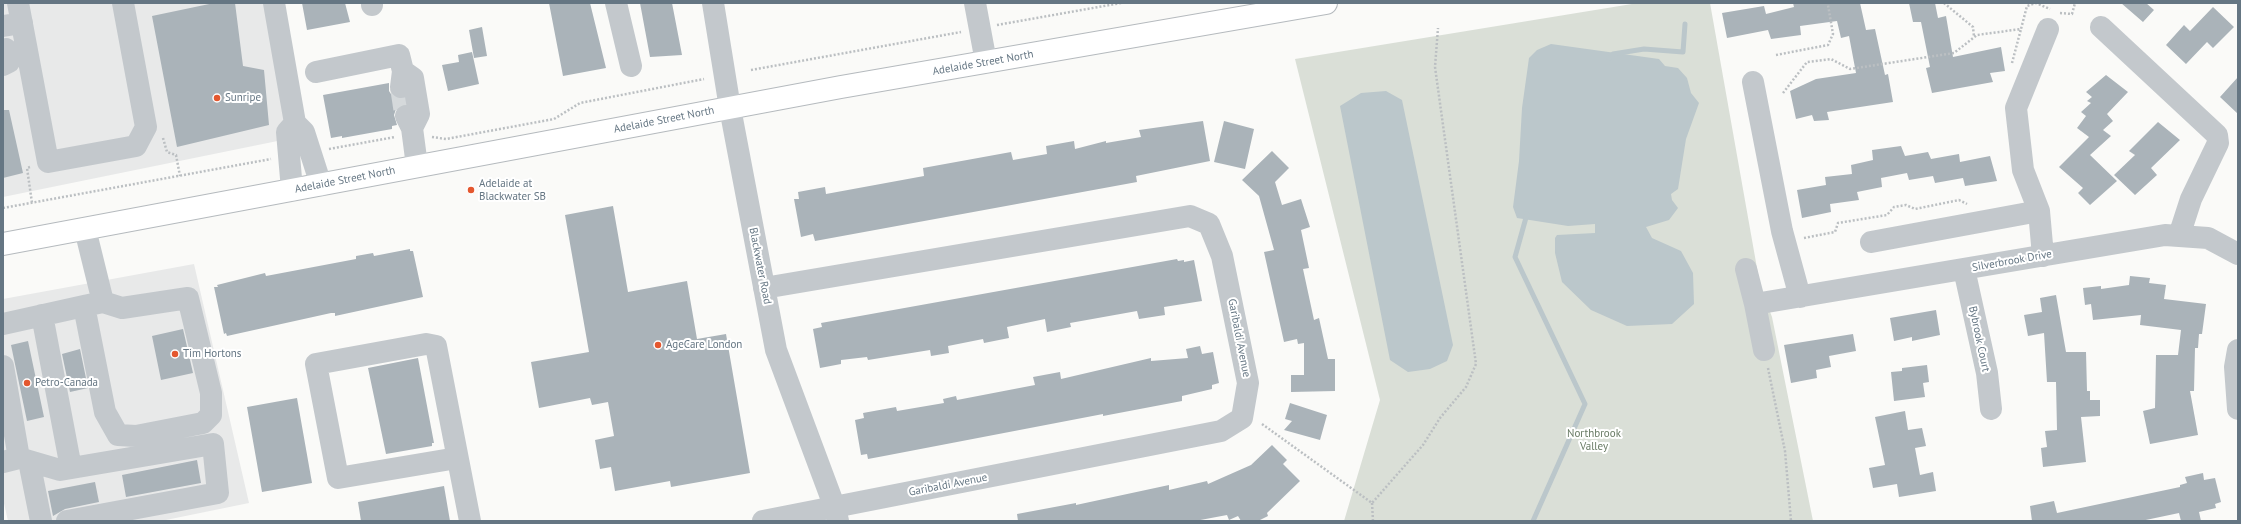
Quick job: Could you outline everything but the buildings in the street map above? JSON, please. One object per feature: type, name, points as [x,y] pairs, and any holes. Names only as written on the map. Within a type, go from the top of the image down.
[{"type":"main road","name":"Adelaide Street North","points":[[3,244],[730,108],[1326,3]]},
{"type":"street","points":[[14,17],[48,162],[136,146],[146,127],[124,3]]},
{"type":"street","points":[[274,3],[287,67],[294,123],[287,132],[321,184]]},
{"type":"street","points":[[616,3],[631,66]]},
{"type":"street","name":"Blackwater Road","points":[[713,3],[730,108],[776,350],[836,514]]},
{"type":"street","points":[[975,3],[986,62]]},
{"type":"street","points":[[2101,27],[2217,134],[2218,143],[2191,199],[2179,236]]},
{"type":"street","points":[[2043,256],[2038,211],[2023,170],[2016,108],[2048,30]]},
{"type":"street","points":[[3,50],[6,49],[9,62],[3,65]]},
{"type":"street","points":[[316,72],[399,54],[402,79],[413,78],[420,114],[410,125],[417,166]]},
{"type":"street","points":[[1753,82],[1782,231],[1792,298]]},
{"type":"street","points":[[292,190],[300,154]]},
{"type":"street","points":[[1870,242],[2038,211]]},
{"type":"street","name":"Garibaldi Avenue","points":[[763,521],[836,514],[1221,431],[1242,418],[1248,382],[1222,256],[1209,224],[1190,216],[764,288]]},
{"type":"street","points":[[3,324],[93,304],[122,308],[188,298],[211,393],[211,415],[203,423],[136,436],[118,435],[105,412],[93,304],[85,229]]},
{"type":"street","name":"Silverbrook Drive","points":[[1755,304],[2165,235],[2208,238],[2238,254]]},
{"type":"street","points":[[1746,268],[1764,350]]},
{"type":"street","name":"Bybrook Court","points":[[1964,269],[1987,373],[1991,409]]},
{"type":"street","points":[[42,316],[71,468]]},
{"type":"street","points":[[458,458],[338,478],[316,364],[426,344],[436,346],[458,458],[470,521]]},
{"type":"street","points":[[2238,350],[2235,367],[2238,409]]},
{"type":"street","points":[[3,366],[17,460],[41,521]]},
{"type":"street","points":[[17,460],[60,470],[213,444],[218,494],[67,521]]},
{"type":"path","points":[[751,70],[1121,3]]},
{"type":"path","points":[[1944,3],[1973,27],[1974,37]]},
{"type":"path","points":[[1783,93],[1807,62],[1831,59],[1850,69],[1954,53],[1974,37],[2021,29],[2027,6],[2036,3],[2061,13],[2072,14],[2076,3]]},
{"type":"path","points":[[1776,55],[1828,45],[1833,34],[1828,5]]},
{"type":"path","points":[[1373,521],[1372,503],[1423,445],[1440,418],[1466,387],[1476,364],[1435,67],[1438,28]]},
{"type":"path","points":[[3,208],[300,154],[410,125],[446,139],[554,119],[580,103],[594,99],[704,80]]},
{"type":"path","points":[[146,127],[161,134],[167,152],[176,155],[180,176]]},
{"type":"path","points":[[32,203],[27,168],[48,162]]},
{"type":"path","points":[[1803,238],[1835,232],[1838,223],[1887,215],[1894,207],[1906,205],[1915,209],[1959,200],[1968,205]]},
{"type":"path","points":[[1764,350],[1785,451],[1791,521]]},
{"type":"path","points":[[1262,424],[1372,503]]},
{"type":"shaded area","points":[[3,3],[275,3],[302,136],[3,197]]},
{"type":"shaded area","points":[[1551,44],[1659,59],[1665,66],[1678,68],[1687,78],[1691,93],[1699,103],[1686,139],[1678,189],[1671,194],[1672,200],[1678,208],[1669,220],[1646,227],[1652,238],[1681,251],[1693,273],[1694,304],[1672,324],[1627,326],[1591,310],[1562,282],[1555,253],[1555,238],[1557,235],[1595,233],[1595,224],[1568,226],[1517,218],[1513,207],[1519,161],[1522,108],[1529,58],[1537,50]]},
{"type":"shaded area","points":[[1386,91],[1402,100],[1453,345],[1447,361],[1430,369],[1408,372],[1390,360],[1340,106],[1361,93]]},
{"type":"shaded area","points":[[194,264],[249,503],[161,521],[8,521],[3,499],[3,299]]},
{"type":"green space","name":"Northbrook Valley","points":[[1638,3],[1710,3],[1760,285],[1772,317],[1813,521],[1344,521],[1380,400],[1295,59]]},
{"type":"waterway","points":[[1609,58],[1613,54],[1644,49],[1683,52],[1685,24]]},
{"type":"waterway","points":[[1527,214],[1515,257],[1585,404],[1533,521]]},
{"type":"tunnel","points":[[401,87],[405,113]]},
{"type":"place","name":"Sunripe","points":[[217,98]]},
{"type":"place","name":"Adelaide at Blackwater SB","points":[[471,190]]},
{"type":"place","name":"AgeCare London","points":[[658,345]]},
{"type":"place","name":"Tim Hortons","points":[[175,354]]},
{"type":"place","name":"Petro-Canada","points":[[27,383]]}]
